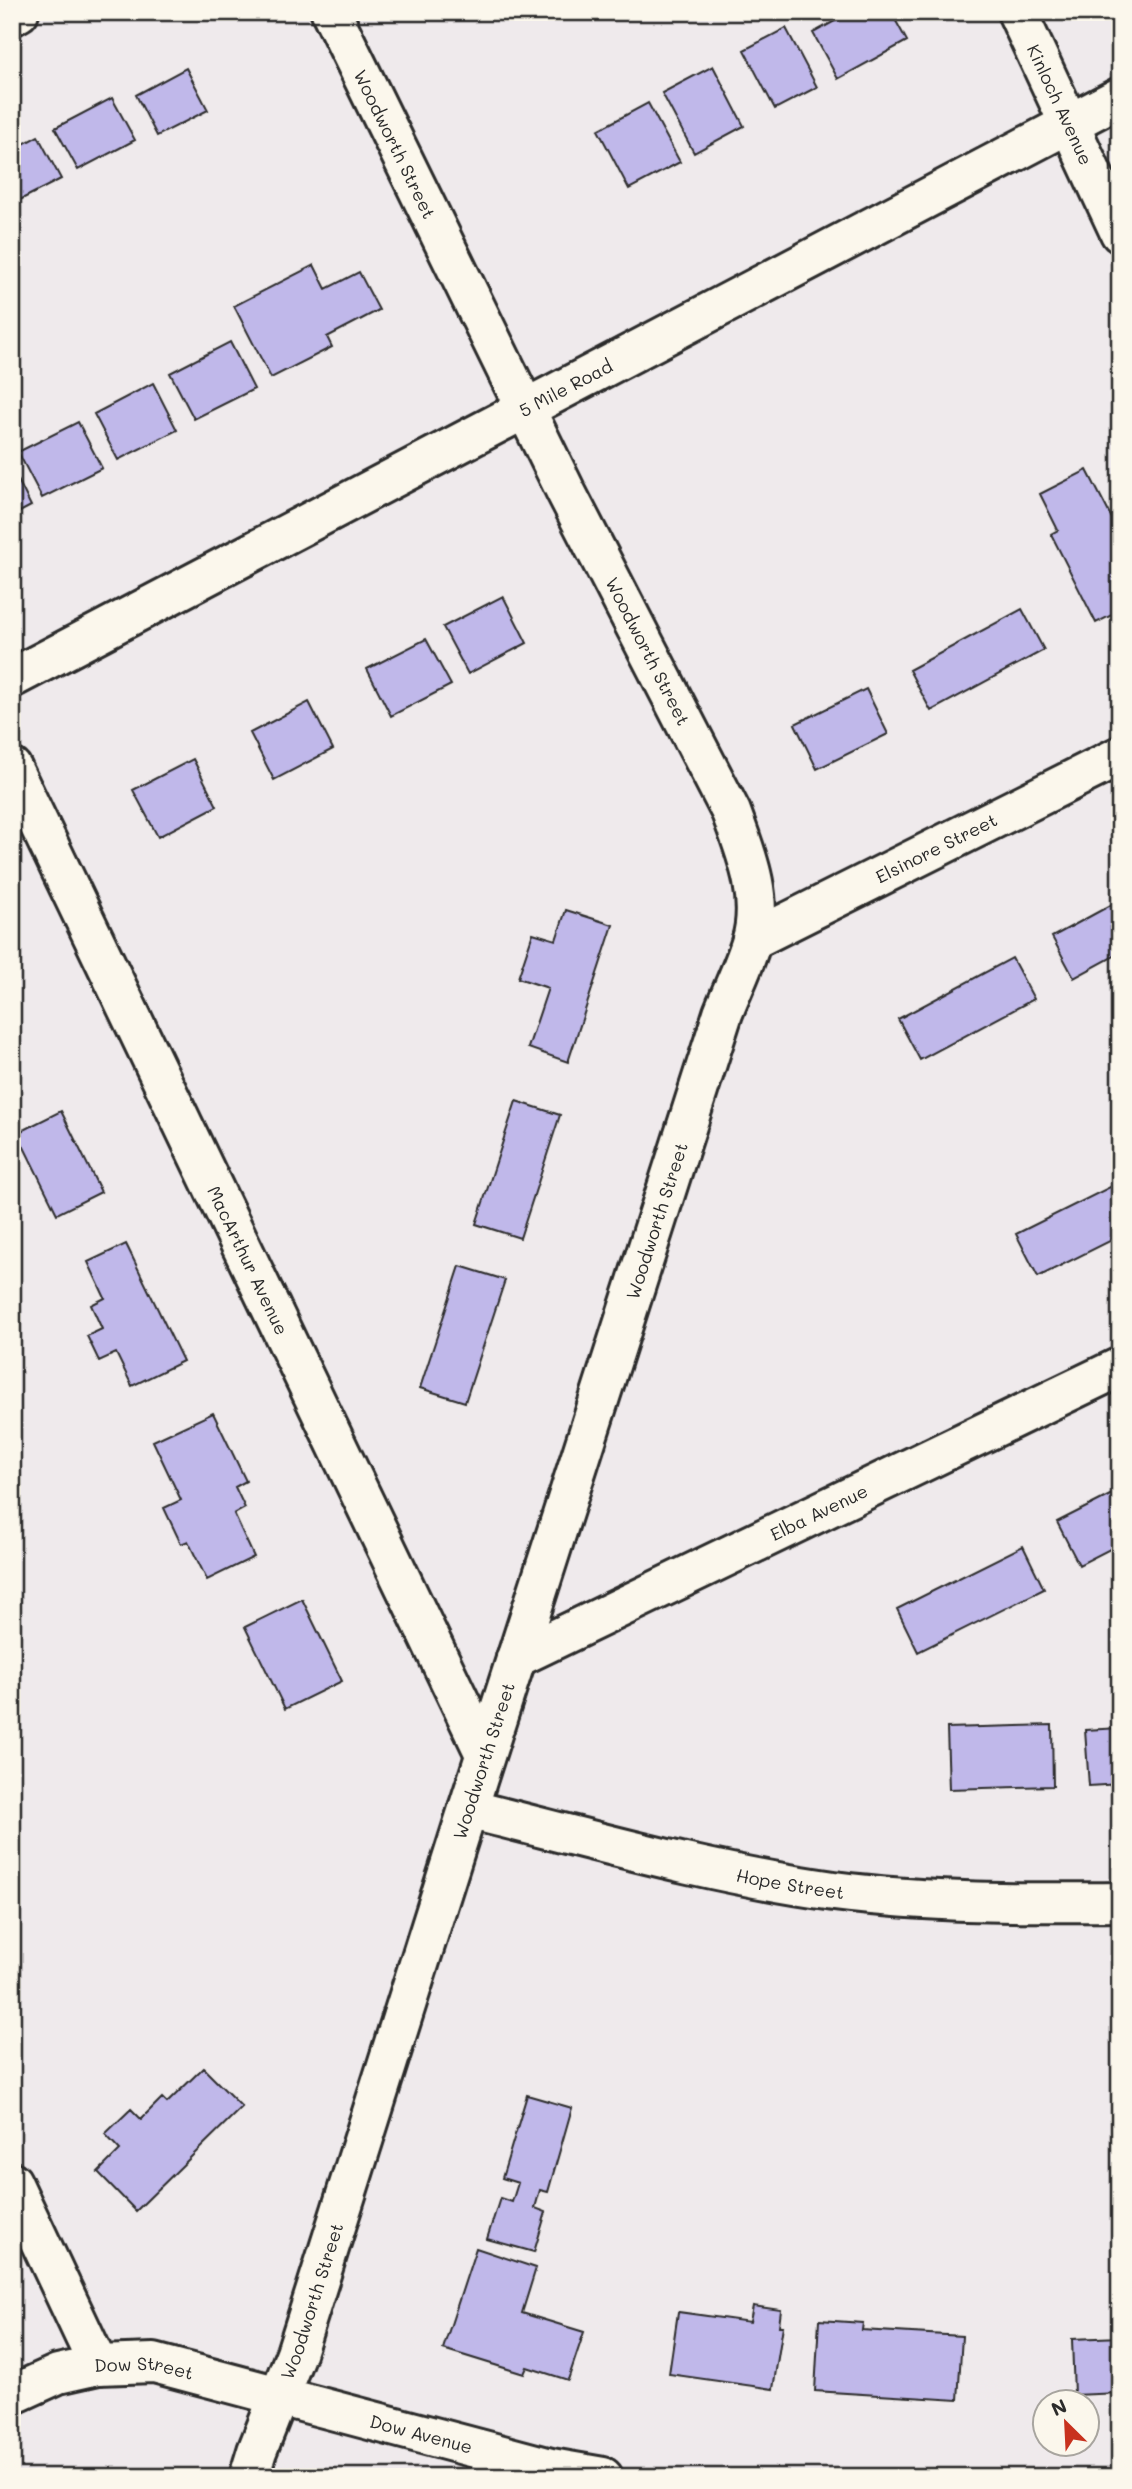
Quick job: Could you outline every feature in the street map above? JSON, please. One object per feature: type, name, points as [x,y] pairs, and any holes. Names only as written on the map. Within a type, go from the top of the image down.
[{"type":"street","points":[[12,16],[19,12]]},
{"type":"street","name":"Woodworth Street","points":[[249,2477],[296,2353],[723,1013],[752,940],[756,904],[750,863],[731,812],[566,492],[331,12]]},
{"type":"street","name":"Kinloch Avenue","points":[[1017,12],[1120,233]]},
{"type":"street","name":"5 Mile Road","points":[[12,678],[1120,97]]},
{"type":"street","name":"Elsinore Street","points":[[752,940],[1120,756]]},
{"type":"street","name":"MacArthur Avenue","points":[[12,768],[485,1754]]},
{"type":"street","name":"Elba Avenue","points":[[516,1658],[1120,1367]]},
{"type":"street","name":"Hope Street","points":[[468,1809],[635,1853],[713,1870],[835,1891],[974,1903],[1120,1902]]},
{"type":"street","points":[[12,2182],[98,2365]]},
{"type":"street","name":"Dow Street","points":[[12,2395],[58,2374],[98,2365],[153,2363],[278,2397]]},
{"type":"street","name":"Dow Avenue","points":[[278,2397],[551,2468],[603,2477]]},
{"type":"building","points":[[851,12],[891,12],[907,41],[838,79],[813,33]]},
{"type":"building","points":[[786,28],[817,87],[775,109],[744,50]]},
{"type":"building","points":[[713,66],[744,126],[694,153],[662,93]]},
{"type":"building","points":[[186,68],[208,110],[157,136],[136,95]]},
{"type":"building","points":[[112,98],[135,140],[78,170],[55,128]]},
{"type":"building","points":[[648,103],[680,162],[629,189],[598,130]]},
{"type":"building","points":[[38,136],[61,179],[12,204],[12,150]]},
{"type":"building","points":[[314,265],[326,289],[359,272],[379,310],[327,337],[332,347],[271,378],[234,306]]},
{"type":"building","points":[[230,342],[254,389],[194,419],[170,373]]},
{"type":"building","points":[[153,383],[177,430],[118,460],[94,414]]},
{"type":"building","points":[[78,422],[102,468],[42,498],[18,452]]},
{"type":"building","points":[[12,468],[31,506],[12,516]]},
{"type":"building","points":[[1087,470],[1120,534],[1120,611],[1096,623],[1051,534],[1058,530],[1040,494]]},
{"type":"building","points":[[503,596],[527,643],[468,674],[443,627]]},
{"type":"building","points":[[1022,609],[1044,650],[931,711],[909,670]]},
{"type":"building","points":[[426,639],[451,685],[391,716],[367,669]]},
{"type":"building","points":[[866,689],[888,734],[817,769],[795,724]]},
{"type":"building","points":[[309,702],[333,749],[274,780],[250,733]]},
{"type":"building","points":[[193,759],[217,806],[158,837],[133,790]]},
{"type":"building","points":[[1120,900],[1120,953],[1074,978],[1052,937]]},
{"type":"building","points":[[566,910],[613,925],[568,1062],[528,1048],[548,988],[518,978],[533,933],[556,940]]},
{"type":"building","points":[[1012,958],[1034,999],[920,1060],[898,1019]]},
{"type":"building","points":[[516,1101],[560,1115],[520,1238],[476,1224]]},
{"type":"building","points":[[61,1111],[101,1192],[57,1214],[17,1133]]},
{"type":"building","points":[[1120,1182],[1120,1236],[1038,1277],[1016,1234]]},
{"type":"building","points":[[126,1244],[183,1361],[132,1386],[116,1353],[99,1361],[87,1336],[102,1329],[91,1305],[105,1298],[88,1262]]},
{"type":"building","points":[[460,1266],[505,1280],[465,1402],[420,1388]]},
{"type":"building","points":[[213,1413],[246,1481],[235,1487],[245,1508],[234,1514],[254,1557],[207,1580],[188,1541],[181,1544],[164,1508],[181,1500],[153,1441]]},
{"type":"building","points":[[1120,1490],[1120,1544],[1079,1565],[1057,1522]]},
{"type":"building","points":[[1023,1546],[1044,1589],[918,1652],[897,1609]]},
{"type":"building","points":[[302,1599],[342,1681],[285,1709],[245,1627]]},
{"type":"building","points":[[1052,1725],[1053,1786],[949,1789],[947,1728]]},
{"type":"building","points":[[1120,1728],[1120,1784],[1089,1786],[1085,1730]]},
{"type":"building","points":[[203,2068],[242,2107],[136,2211],[98,2172],[120,2150],[105,2134],[131,2109],[141,2119],[162,2098],[167,2103]]},
{"type":"building","points":[[527,2095],[572,2108],[548,2192],[540,2190],[535,2208],[546,2212],[534,2252],[487,2239],[500,2198],[512,2202],[518,2183],[502,2178]]},
{"type":"building","points":[[476,2248],[536,2268],[522,2313],[584,2332],[568,2380],[527,2367],[524,2374],[443,2349]]},
{"type":"building","points":[[753,2306],[781,2310],[779,2326],[783,2326],[773,2389],[669,2374],[678,2312],[750,2322]]},
{"type":"building","points":[[819,2320],[863,2323],[862,2330],[962,2336],[958,2400],[815,2391]]},
{"type":"building","points":[[1120,2337],[1120,2393],[1100,2394],[1100,2388],[1074,2388],[1072,2339]]}]
